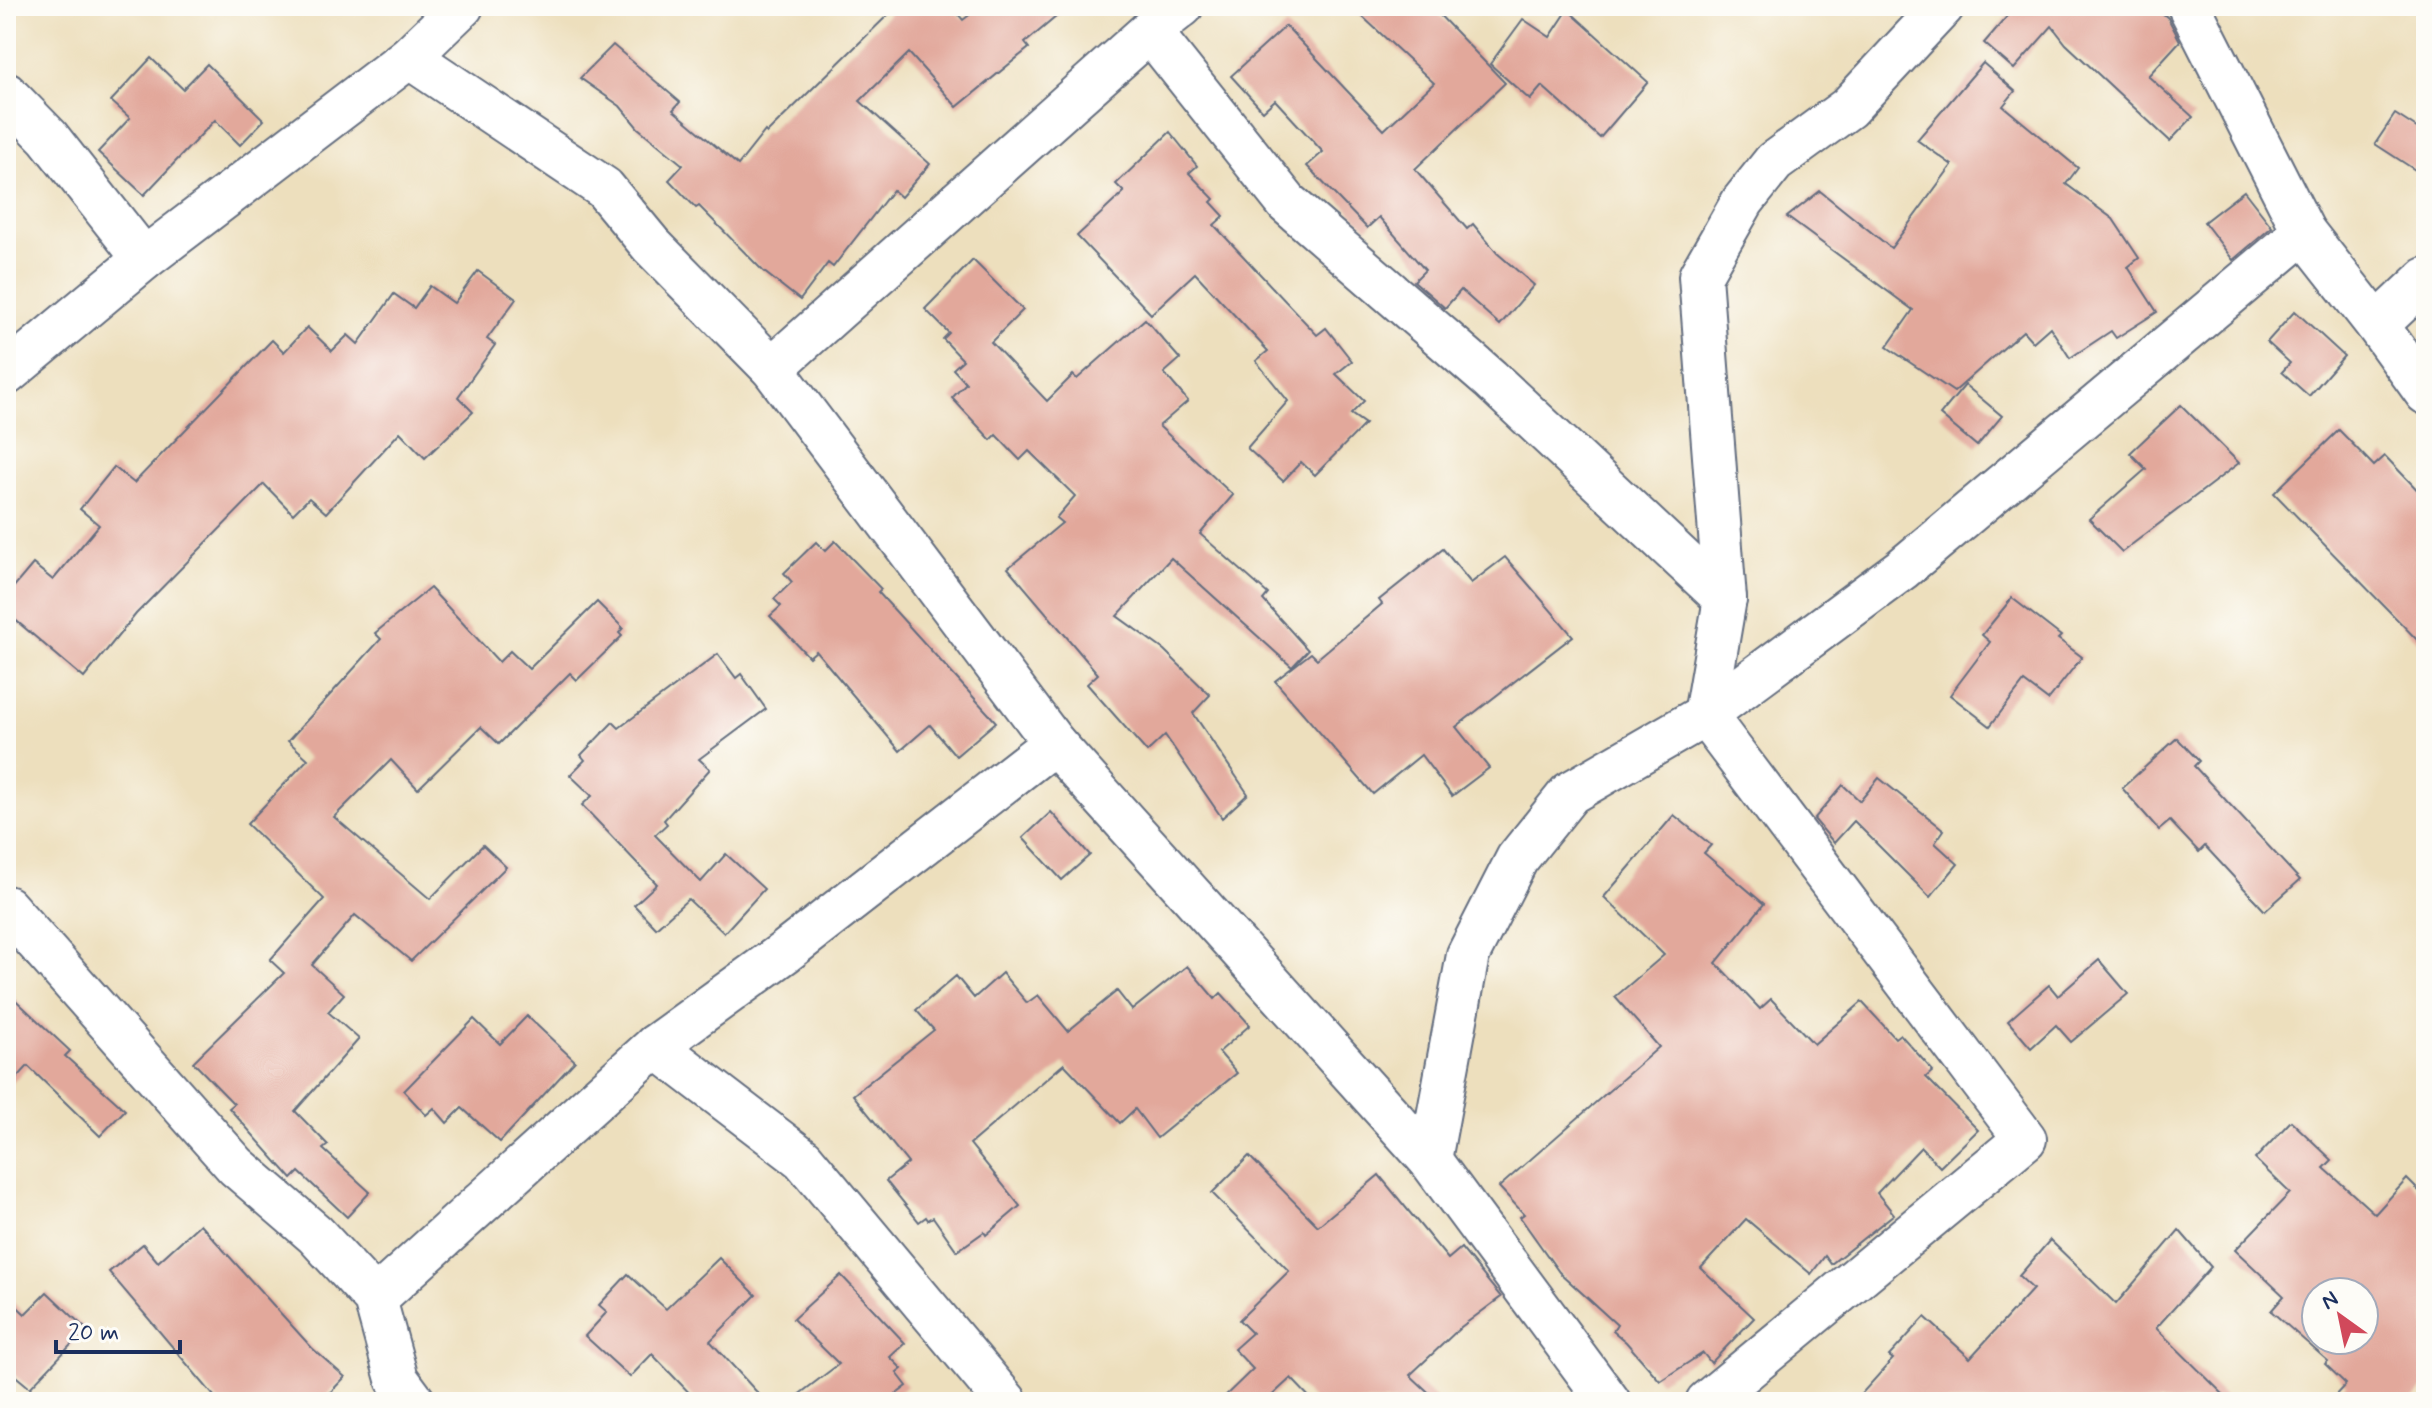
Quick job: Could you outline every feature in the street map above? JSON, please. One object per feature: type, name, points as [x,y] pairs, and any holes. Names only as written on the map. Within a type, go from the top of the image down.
[{"type":"street","points":[[6,374],[144,259],[409,57],[462,6]]},
{"type":"street","points":[[1707,1402],[2025,1139],[1705,715],[1725,599],[1700,276],[1743,201],[1774,162],[1848,108],[1943,6]]},
{"type":"street","points":[[2189,6],[2304,232],[2426,393]]},
{"type":"street","points":[[772,368],[1166,19],[1287,203],[1490,379],[1725,599]]},
{"type":"street","points":[[409,57],[604,188],[651,245],[772,368],[1054,743],[1430,1160],[1609,1402]]},
{"type":"street","points":[[6,94],[48,137],[144,259]]},
{"type":"street","points":[[1430,1160],[1468,955],[1517,859],[1570,793],[1705,715],[1902,569],[2304,232]]},
{"type":"street","points":[[2377,325],[2426,279]]},
{"type":"street","points":[[375,1299],[655,1046],[785,952],[1054,743]]},
{"type":"street","points":[[6,907],[236,1166],[315,1234],[375,1299],[397,1379],[414,1402]]},
{"type":"street","points":[[655,1046],[803,1159],[1006,1402]]},
{"type":"building","points":[[897,6],[951,6],[963,20],[981,6],[1069,6],[1025,43],[1029,48],[957,107],[909,53],[860,101],[930,164],[901,197],[893,190],[833,267],[828,263],[800,300],[763,271],[669,180],[683,165],[638,128],[620,106],[580,78],[613,45],[680,102],[673,110],[738,165],[765,131],[767,133]]},
{"type":"building","points":[[1351,6],[1431,6],[1505,83],[1415,169],[1467,229],[1473,224],[1497,253],[1534,285],[1500,325],[1461,290],[1445,308],[1414,281],[1425,270],[1379,217],[1367,228],[1307,166],[1323,152],[1275,100],[1263,111],[1231,76],[1286,26],[1384,130],[1434,83]]},
{"type":"building","points":[[2016,6],[2154,6],[2168,18],[2180,41],[2148,76],[2193,117],[2170,141],[2066,44],[2052,26],[2014,69],[1984,43]]},
{"type":"building","points":[[1568,10],[1648,82],[1600,138],[1542,86],[1530,100],[1490,64],[1523,19],[1550,37]]},
{"type":"building","points":[[151,58],[183,89],[207,64],[264,120],[240,145],[215,120],[144,195],[98,152],[130,118],[111,101]]},
{"type":"building","points":[[1983,63],[2015,91],[2003,106],[2078,168],[2066,184],[2113,219],[2139,258],[2128,267],[2157,312],[2116,338],[2111,331],[2070,358],[2050,327],[2033,342],[2023,331],[1954,392],[1887,347],[1913,310],[1787,217],[1820,191],[1891,248],[1952,165],[1917,140]]},
{"type":"building","points":[[2395,114],[2426,134],[2426,177],[2375,144]]},
{"type":"building","points":[[1170,132],[1197,166],[1189,173],[1214,199],[1211,202],[1224,216],[1214,225],[1317,335],[1326,328],[1352,361],[1336,374],[1364,401],[1351,414],[1365,424],[1315,475],[1301,462],[1283,481],[1247,448],[1288,401],[1256,361],[1268,351],[1195,273],[1151,314],[1077,236],[1124,192],[1116,184]]},
{"type":"building","points":[[2244,191],[2272,227],[2233,260],[2204,222]]},
{"type":"building","points":[[973,260],[1023,310],[991,342],[1047,401],[1073,375],[1077,379],[1145,319],[1180,359],[1164,373],[1188,401],[1159,426],[1233,495],[1200,534],[1268,594],[1263,600],[1308,650],[1292,667],[1171,558],[1117,616],[1164,650],[1210,695],[1193,713],[1248,794],[1222,818],[1165,735],[1147,752],[1087,684],[1098,674],[1008,568],[1062,523],[1056,518],[1075,496],[1029,451],[1020,460],[996,435],[991,440],[952,398],[966,383],[953,369],[963,360],[943,339],[949,333],[925,309]]},
{"type":"building","points":[[478,271],[516,299],[487,339],[495,345],[458,397],[473,412],[425,458],[400,432],[326,513],[309,498],[293,514],[264,484],[136,614],[84,678],[6,612],[6,596],[33,564],[53,580],[99,525],[80,509],[114,467],[134,483],[272,340],[284,352],[307,327],[332,351],[348,335],[358,344],[394,294],[414,308],[430,286],[454,303]]},
{"type":"building","points":[[2295,311],[2344,356],[2309,396],[2282,372],[2290,363],[2267,342]]},
{"type":"building","points":[[1965,385],[2002,416],[1977,446],[1940,415]]},
{"type":"building","points":[[2181,405],[2239,463],[2122,552],[2089,519],[2146,469],[2130,453]]},
{"type":"building","points":[[2339,430],[2374,466],[2385,456],[2426,499],[2426,649],[2274,493]]},
{"type":"building","points":[[835,541],[881,589],[878,592],[996,722],[956,756],[930,725],[900,751],[816,651],[809,657],[770,616],[781,606],[774,599],[792,582],[784,573],[816,542],[825,551]]},
{"type":"building","points":[[1443,549],[1471,583],[1505,557],[1573,636],[1456,727],[1489,768],[1452,796],[1421,755],[1373,794],[1275,681],[1311,653],[1317,659],[1382,604],[1379,600]]},
{"type":"building","points":[[430,588],[499,662],[510,651],[529,669],[597,602],[623,628],[619,633],[622,636],[577,680],[570,673],[499,744],[481,727],[418,789],[391,760],[334,817],[430,899],[483,845],[506,867],[411,961],[355,915],[312,965],[344,994],[328,1012],[359,1039],[295,1111],[328,1145],[323,1149],[370,1192],[347,1217],[299,1172],[292,1179],[229,1108],[234,1104],[193,1062],[284,973],[270,960],[324,899],[247,824],[308,759],[288,741],[381,639],[375,633]]},
{"type":"building","points":[[2012,598],[2061,636],[2058,639],[2082,657],[2048,700],[2024,682],[1990,726],[1950,695],[1990,642],[1982,635]]},
{"type":"building","points":[[718,654],[736,678],[741,674],[766,709],[699,759],[710,769],[664,820],[667,824],[655,835],[701,882],[726,854],[764,889],[724,933],[688,899],[656,928],[634,905],[657,884],[582,805],[592,796],[570,775],[585,760],[581,755],[613,722],[619,728]]},
{"type":"building","points":[[2177,738],[2199,761],[2194,766],[2300,880],[2265,911],[2205,846],[2199,852],[2170,821],[2159,830],[2122,788]]},
{"type":"building","points":[[1879,778],[1944,830],[1935,843],[1958,864],[1930,897],[1854,821],[1834,843],[1814,819],[1843,785],[1860,801]]},
{"type":"building","points":[[1051,812],[1090,855],[1062,880],[1023,838]]},
{"type":"building","points":[[1674,815],[1711,845],[1704,853],[1764,904],[1716,963],[1760,1009],[1771,999],[1814,1044],[1862,1002],[1895,1038],[1900,1034],[1933,1071],[1926,1077],[1978,1130],[1940,1167],[1921,1147],[1877,1193],[1894,1214],[1831,1264],[1825,1256],[1811,1274],[1746,1219],[1701,1268],[1754,1318],[1711,1363],[1703,1353],[1660,1381],[1613,1331],[1617,1325],[1559,1272],[1520,1217],[1524,1214],[1499,1187],[1659,1047],[1615,997],[1664,955],[1604,897]]},
{"type":"building","points":[[2099,960],[2128,994],[2071,1042],[2056,1025],[2031,1048],[2008,1021],[2049,985],[2058,996]]},
{"type":"building","points":[[1187,966],[1215,999],[1221,993],[1250,1025],[1219,1052],[1237,1073],[1157,1138],[1135,1109],[1120,1123],[1064,1064],[970,1144],[1020,1206],[986,1235],[984,1232],[957,1251],[933,1217],[919,1222],[886,1181],[908,1163],[853,1095],[934,1030],[916,1010],[956,976],[974,998],[1002,973],[1027,1003],[1038,995],[1068,1031],[1117,991],[1132,1010]]},
{"type":"building","points":[[6,991],[70,1051],[65,1056],[125,1110],[100,1136],[28,1066],[6,1090]]},
{"type":"building","points":[[527,1016],[575,1061],[500,1142],[462,1108],[447,1123],[434,1108],[426,1115],[404,1091],[474,1019],[500,1044]]},
{"type":"building","points":[[2291,1121],[2332,1160],[2324,1168],[2375,1214],[2407,1179],[2426,1198],[2426,1386],[2411,1402],[2329,1402],[2346,1384],[2325,1364],[2328,1361],[2322,1356],[2380,1356],[2380,1276],[2300,1276],[2300,1336],[2271,1311],[2284,1296],[2235,1250],[2290,1193],[2255,1159]]},
{"type":"building","points":[[1249,1156],[1318,1226],[1379,1175],[1448,1259],[1461,1248],[1501,1297],[1461,1327],[1410,1375],[1439,1402],[1314,1402],[1291,1378],[1265,1402],[1219,1402],[1253,1369],[1234,1349],[1252,1333],[1239,1320],[1289,1271],[1212,1193]]},
{"type":"building","points":[[200,1224],[312,1348],[345,1377],[321,1402],[219,1402],[109,1272],[143,1244],[158,1262]]},
{"type":"building","points":[[2179,1230],[2211,1267],[2156,1328],[2231,1402],[1854,1402],[1893,1359],[1889,1356],[1925,1317],[1970,1358],[2033,1289],[2019,1276],[2050,1240],[2116,1304]]},
{"type":"building","points":[[719,1258],[756,1295],[710,1341],[766,1402],[698,1402],[652,1354],[630,1377],[585,1336],[607,1312],[599,1305],[628,1274],[666,1309]]},
{"type":"building","points":[[841,1275],[905,1343],[890,1357],[902,1369],[897,1373],[907,1386],[886,1402],[789,1402],[839,1364],[793,1319]]},
{"type":"building","points":[[47,1292],[86,1329],[30,1388],[6,1368],[6,1296],[25,1314]]}]
